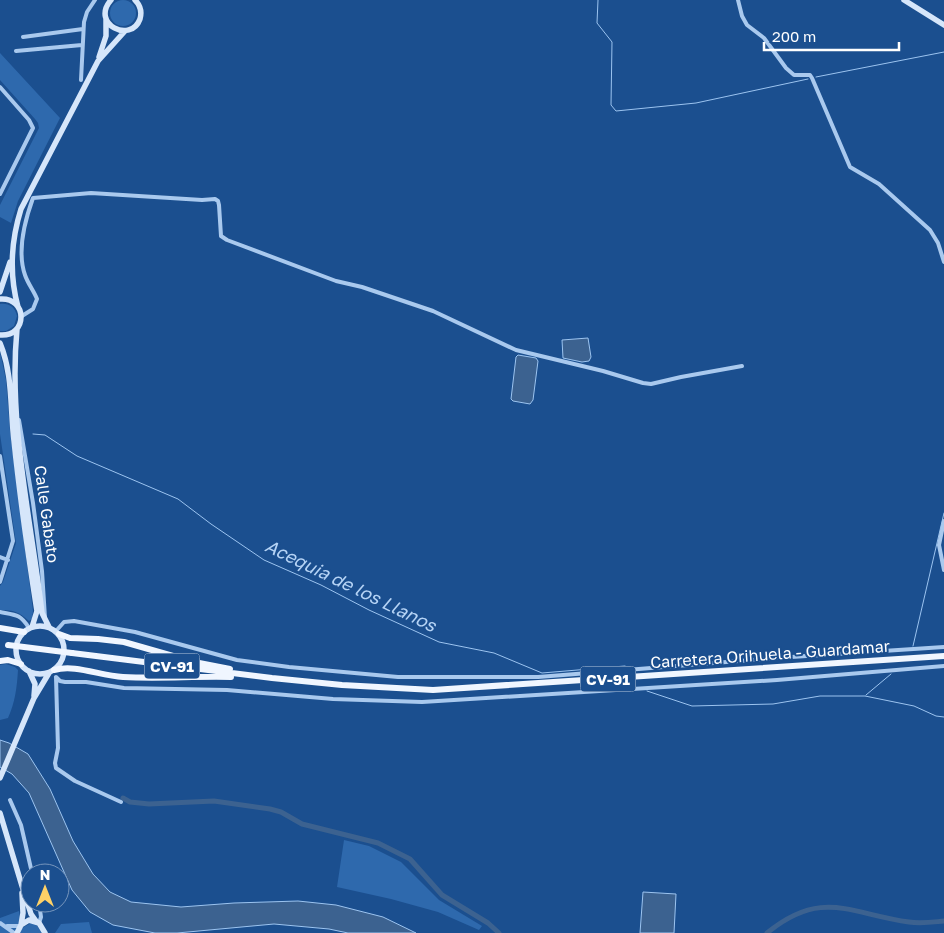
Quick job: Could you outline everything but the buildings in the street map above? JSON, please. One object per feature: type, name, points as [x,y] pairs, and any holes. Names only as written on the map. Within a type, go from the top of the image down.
[{"type":"main road","points":[[0,292],[12,252],[17,221],[30,189],[98,61],[106,36],[106,8],[111,0]]},
{"type":"main road","points":[[106,18],[113,28],[125,30],[132,28],[140,19],[140,8],[135,0]]},
{"type":"main road","points":[[904,0],[944,25]]},
{"type":"main road","points":[[98,61],[125,30]]},
{"type":"main road","points":[[12,252],[12,273],[18,307],[22,316],[17,330],[15,360],[16,412],[42,613],[49,627]]},
{"type":"main road","points":[[0,300],[12,301],[18,307]]},
{"type":"main road","points":[[0,335],[9,335],[17,330]]},
{"type":"main road","points":[[0,344],[10,381],[19,492],[37,611],[28,629],[20,636],[16,653],[35,684],[34,698]]},
{"type":"main road","points":[[0,628],[28,629],[43,626],[49,627],[70,638],[124,642],[194,662],[272,678]]},
{"type":"main road","points":[[1,776],[34,698],[62,662],[65,650],[62,639],[57,632]]},
{"type":"main road","name":"Carretera Orihuela - Guardamar","points":[[0,644],[272,678],[342,685],[434,690],[944,656]]},
{"type":"main road","points":[[0,661],[8,660],[21,664]]},
{"type":"main road","points":[[28,671],[35,674],[53,673],[70,668],[109,676],[134,678],[216,676],[272,678]]},
{"type":"main road","points":[[0,813],[20,879]]},
{"type":"main road","points":[[15,933],[20,925],[23,913]]},
{"type":"main road","points":[[31,913],[45,933]]},
{"type":"main road","points":[[20,925],[29,920],[38,922]]},
{"type":"street","points":[[81,80],[82,29],[87,12],[95,0]]},
{"type":"street","points":[[103,0],[106,8]]},
{"type":"street","points":[[738,0],[742,16],[747,25],[764,38],[786,68],[794,75],[810,75],[850,167],[879,184],[920,220],[936,238],[944,262]]},
{"type":"street","points":[[23,37],[82,29]]},
{"type":"street","points":[[16,51],[82,46]]},
{"type":"street","points":[[0,87],[29,120],[33,128],[0,194]]},
{"type":"street","points":[[22,316],[33,309],[37,299],[25,276],[23,263],[23,240],[33,198],[91,193],[202,200],[215,199],[219,205],[221,236],[227,240],[336,281],[433,311],[516,350],[603,371],[647,384],[742,366]]},
{"type":"street","points":[[0,456],[13,541],[0,582]]},
{"type":"street","points":[[944,521],[939,545],[944,570]]},
{"type":"street","points":[[0,557],[8,560]]},
{"type":"street","points":[[0,612],[16,615],[22,619],[28,629]]},
{"type":"street","points":[[57,632],[64,622],[74,621],[144,634],[237,660],[307,669],[398,677],[538,677],[767,658],[944,647]]},
{"type":"street","points":[[53,673],[60,681],[86,682],[124,688],[227,690],[332,699],[422,702],[777,680],[944,666]]},
{"type":"street","points":[[53,673],[58,748],[56,768],[75,781],[121,802]]},
{"type":"street","points":[[10,800],[21,825],[30,863]]},
{"type":"street","points":[[38,922],[41,917],[40,913]]},
{"type":"street","points":[[0,923],[15,933]]},
{"type":"street","points":[[7,926],[20,925]]},
{"type":"shaded area","points":[[123,0],[132,4],[136,13],[132,22],[123,26],[114,22],[110,13],[114,4]]},
{"type":"shaded area","points":[[0,53],[60,118],[18,201],[11,223],[0,217],[0,205],[39,128],[35,119],[0,80]]},
{"type":"shaded area","points":[[0,304],[11,306],[17,316],[14,326],[6,331],[0,331]]},
{"type":"shaded area","points":[[588,338],[591,357],[589,361],[582,362],[563,358],[562,340]]},
{"type":"shaded area","points":[[0,352],[6,380],[10,431],[33,611],[32,619],[29,621],[16,612],[0,610],[0,586],[16,543],[0,434]]},
{"type":"shaded area","points":[[518,355],[536,358],[538,361],[533,400],[530,404],[511,399],[516,357]]},
{"type":"shaded area","points":[[6,664],[18,670],[17,683],[14,701],[8,718],[0,720],[0,665]]},
{"type":"shaded area","points":[[0,740],[28,754],[50,789],[73,841],[93,874],[110,892],[131,902],[181,907],[298,901],[336,905],[383,917],[416,933],[348,933],[329,929],[274,924],[177,933],[155,933],[113,925],[90,912],[72,890],[70,885],[70,863],[60,863],[29,793],[12,774],[0,767]]},
{"type":"shaded area","points":[[344,840],[369,846],[401,862],[439,900],[482,926],[479,930],[438,912],[337,887]]},
{"type":"shaded area","points":[[643,892],[676,894],[674,933],[640,933]]},
{"type":"shaded area","points":[[19,911],[22,928],[31,923],[36,924],[42,933],[0,933],[0,918]]},
{"type":"shaded area","points":[[89,922],[92,933],[55,933],[61,924]]},
{"type":"waterway","points":[[598,0],[597,23],[612,42],[611,105],[616,111],[696,103],[808,79]]},
{"type":"waterway","points":[[816,77],[944,52]]},
{"type":"waterway","name":"Acequia de los Llanos","points":[[33,434],[45,435],[77,456],[178,499],[264,560],[321,585],[369,610],[439,642],[494,653],[542,673],[625,666]]},
{"type":"waterway","points":[[913,646],[944,513]]},
{"type":"waterway","points":[[866,695],[891,674]]},
{"type":"waterway","name":"Acequia de los Llanos","points":[[647,691],[692,706],[773,704],[820,696],[865,696],[914,706],[936,716],[944,717]]},
{"type":"waterway","points":[[123,798],[130,802],[149,804],[214,801],[270,809],[281,812],[302,824],[378,843],[410,859],[442,895],[488,923],[499,933]]},
{"type":"waterway","points":[[767,933],[786,919],[804,911],[821,908],[853,910],[913,923],[944,921]]}]
